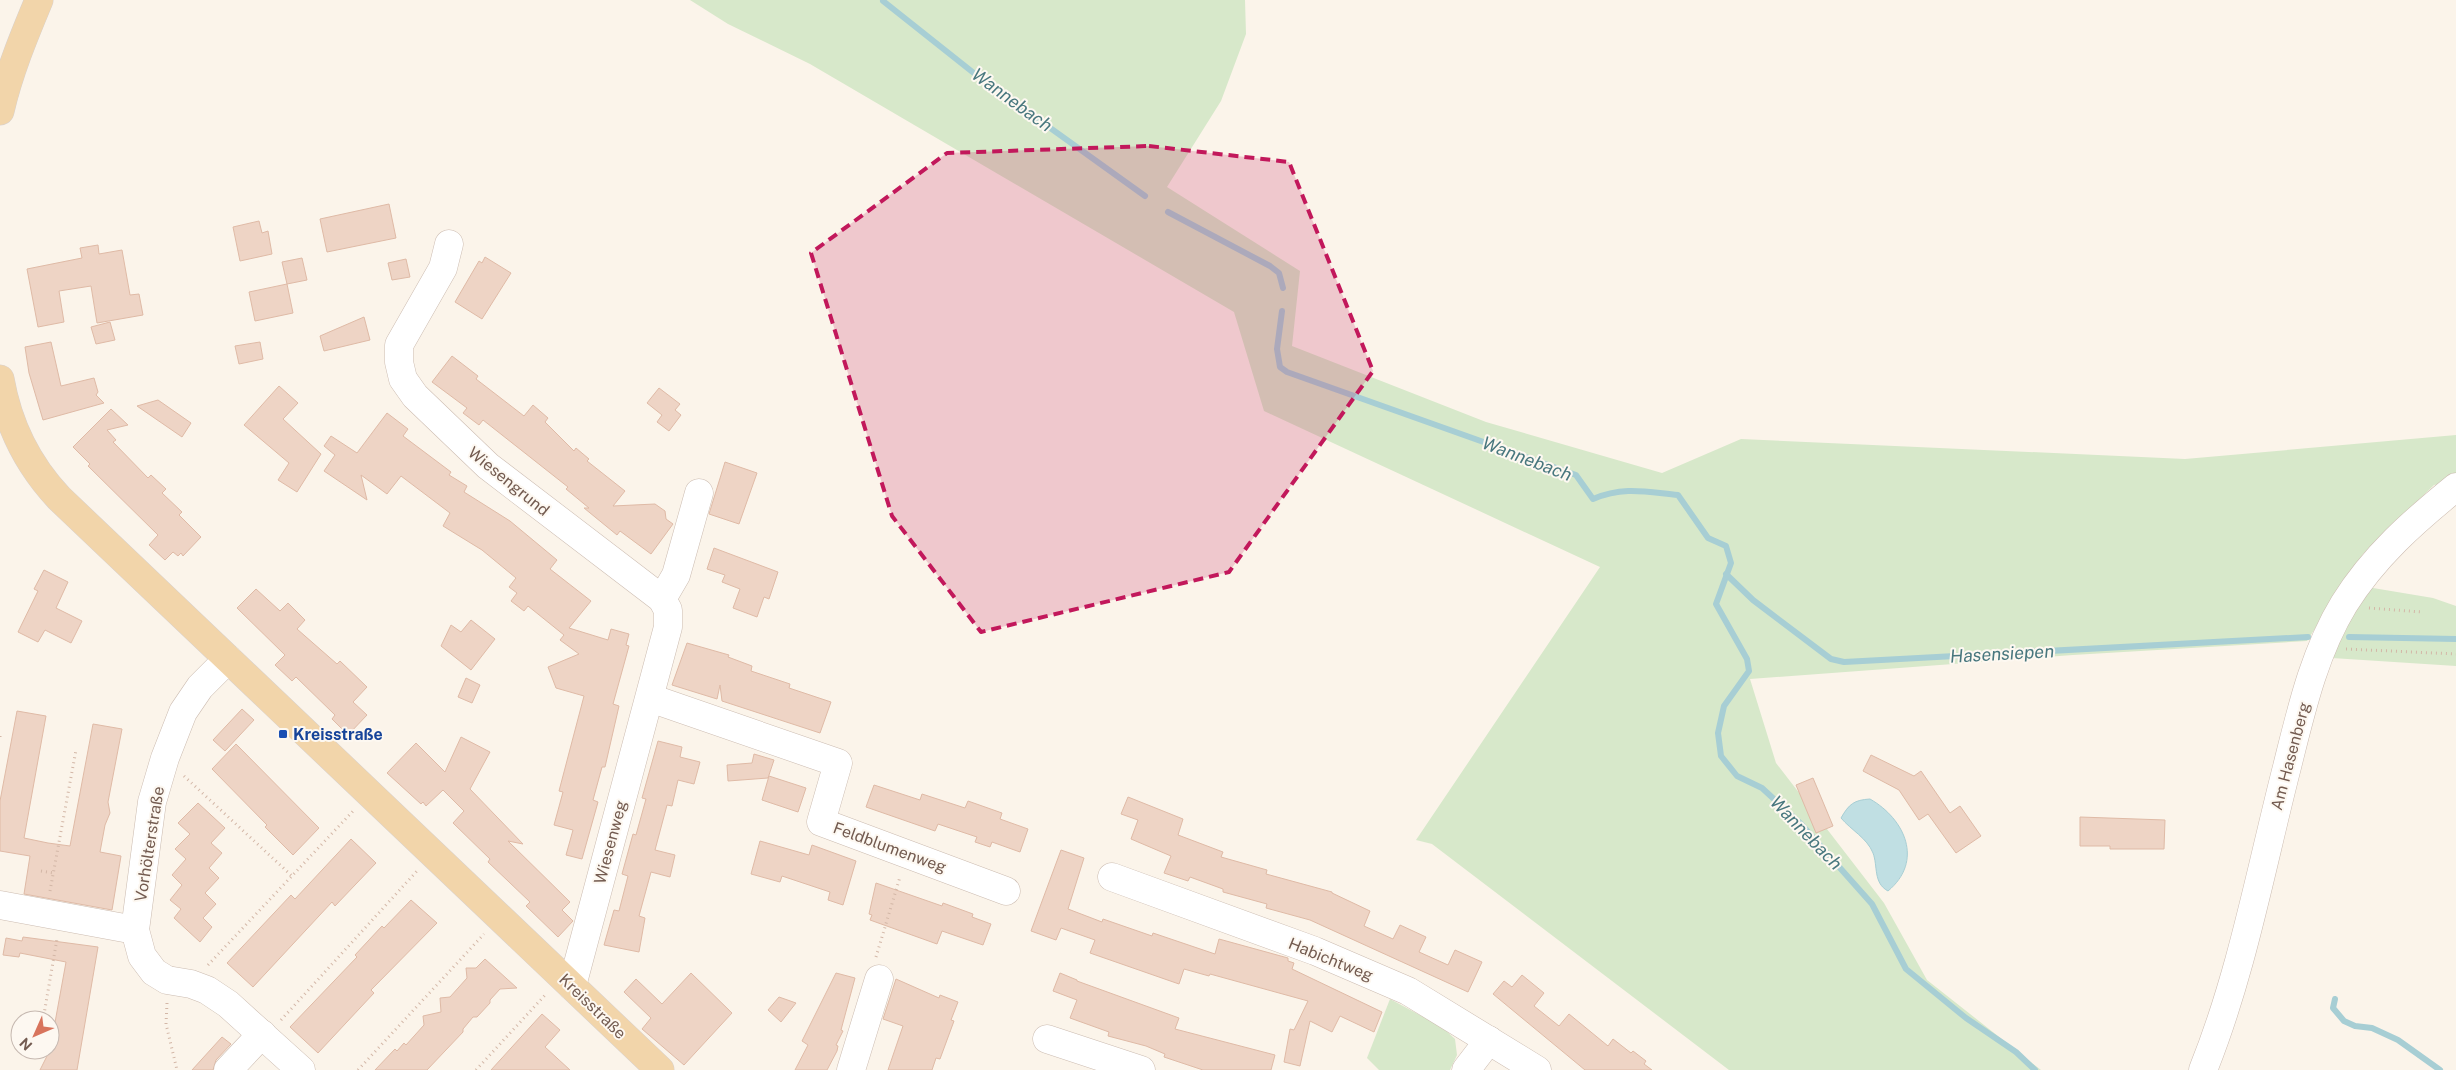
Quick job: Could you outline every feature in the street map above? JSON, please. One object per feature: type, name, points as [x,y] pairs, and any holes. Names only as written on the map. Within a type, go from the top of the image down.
[{"type":"main road","points":[[0,111],[14,60],[39,0]]},
{"type":"main road","name":"Kreisstraße","points":[[0,378],[16,436],[26,457],[43,482],[660,1070]]},
{"type":"street","name":"Wiesengrund","points":[[449,244],[443,268],[399,345],[399,362],[403,379],[415,396],[488,466],[662,599]]},
{"type":"street","name":"Am Hasenberg","points":[[2203,1070],[2238,963],[2308,684],[2323,648],[2343,605],[2372,564],[2402,532],[2456,487]]},
{"type":"street","points":[[650,698],[668,627],[668,610],[662,599],[676,575],[699,493]]},
{"type":"street","name":"Vorhölterstraße","points":[[228,659],[200,687],[183,712],[165,758],[152,802],[135,930],[142,956],[154,972],[207,990],[228,1004],[301,1070]]},
{"type":"street","name":"Feldblumenweg","points":[[650,698],[838,763],[820,822],[907,852],[1006,890]]},
{"type":"street","name":"Wiesenweg","points":[[567,982],[650,698]]},
{"type":"street","name":"Habichtweg","points":[[1112,877],[1315,951],[1408,991],[1537,1070]]},
{"type":"street","points":[[0,905],[135,930]]},
{"type":"street","points":[[851,1070],[879,979]]},
{"type":"street","points":[[228,1070],[264,1036]]},
{"type":"street","points":[[1047,1038],[1141,1070]]},
{"type":"street","points":[[1466,1070],[1489,1040]]},
{"type":"path","points":[[2343,605],[2422,612]]},
{"type":"path","points":[[2323,648],[2456,654]]},
{"type":"path","points":[[44,1010],[54,915],[54,871],[76,750]]},
{"type":"path","points":[[165,758],[292,876]]},
{"type":"path","points":[[177,1070],[166,1024],[179,982],[292,876],[370,794]]},
{"type":"path","points":[[879,979],[872,972],[907,852]]},
{"type":"path","points":[[264,1036],[433,854]]},
{"type":"path","points":[[42,871],[60,870]]},
{"type":"path","points":[[358,1070],[500,917]]},
{"type":"path","points":[[476,1070],[567,982]]},
{"type":"highlighted area","points":[[1149,146],[1289,162],[1373,371],[1229,572],[981,632],[892,516],[811,253],[947,153]]},
{"type":"green space","points":[[690,0],[1245,0],[1246,34],[1221,101],[1167,187],[1300,271],[1292,346],[1486,422],[1662,473],[1741,439],[2185,459],[2456,435],[2456,481],[2434,485],[2363,554],[2307,641],[2073,655],[1750,679],[1776,763],[1884,903],[1927,980],[2041,1070],[1729,1070],[1432,844],[1416,840],[1600,567],[1264,411],[1234,312],[810,64],[728,24]]},
{"type":"green space","points":[[2367,587],[2433,598],[2456,606],[2456,666],[2332,658]]},
{"type":"green space","points":[[1390,999],[1442,1027],[1455,1039],[1457,1055],[1450,1070],[1379,1070],[1367,1058]]},
{"type":"water","points":[[1870,799],[1893,818],[1901,829],[1906,841],[1905,867],[1899,879],[1888,891],[1880,884],[1873,853],[1870,848],[1863,838],[1841,818],[1852,804],[1860,800]]},
{"type":"building","points":[[389,204],[396,238],[327,252],[320,219]]},
{"type":"building","points":[[259,221],[262,233],[268,231],[272,254],[240,261],[233,227]]},
{"type":"building","points":[[98,245],[99,254],[122,250],[130,295],[139,294],[143,315],[97,323],[91,286],[59,291],[64,322],[38,327],[27,269],[82,258],[80,248]]},
{"type":"building","points":[[485,257],[511,273],[482,319],[455,302],[479,261],[482,263]]},
{"type":"building","points":[[302,258],[307,280],[287,284],[282,262]]},
{"type":"building","points":[[406,259],[410,277],[392,280],[388,263]]},
{"type":"building","points":[[287,284],[293,313],[255,321],[249,292]]},
{"type":"building","points":[[364,317],[370,340],[324,351],[320,336]]},
{"type":"building","points":[[110,322],[115,340],[96,344],[91,327]]},
{"type":"building","points":[[51,342],[61,386],[94,378],[98,392],[96,395],[104,403],[43,420],[29,373],[25,347]]},
{"type":"building","points":[[260,342],[263,359],[239,364],[235,346]]},
{"type":"building","points":[[452,356],[478,376],[476,379],[524,416],[533,405],[548,418],[545,422],[574,451],[576,448],[589,459],[587,461],[625,491],[613,506],[655,504],[665,511],[666,519],[673,524],[651,554],[620,531],[617,535],[584,508],[589,508],[566,489],[568,487],[483,420],[479,425],[463,413],[467,408],[432,382]]},
{"type":"building","points":[[279,386],[298,403],[283,419],[321,454],[297,492],[278,480],[289,463],[244,425]]},
{"type":"building","points":[[659,388],[680,404],[675,410],[681,415],[669,431],[657,422],[662,415],[647,403]]},
{"type":"building","points":[[158,400],[191,423],[182,437],[137,406]]},
{"type":"building","points":[[111,409],[128,425],[107,430],[116,440],[113,442],[148,478],[151,475],[166,489],[162,493],[182,512],[179,515],[201,537],[183,556],[181,553],[178,556],[173,552],[165,560],[149,545],[158,535],[88,466],[90,464],[73,447]]},
{"type":"building","points":[[387,413],[408,429],[403,436],[451,472],[449,475],[467,486],[464,492],[510,521],[557,560],[550,569],[591,601],[569,628],[608,640],[611,629],[629,634],[626,645],[629,646],[613,704],[619,706],[605,767],[602,767],[593,800],[598,802],[582,859],[566,855],[573,830],[554,825],[563,792],[559,791],[584,696],[556,688],[548,667],[579,654],[560,640],[564,635],[528,606],[524,611],[511,601],[517,593],[509,587],[516,578],[482,550],[443,526],[450,513],[401,476],[387,494],[361,475],[367,500],[324,471],[335,455],[324,446],[331,436],[357,453]]},
{"type":"building","points":[[725,462],[757,473],[739,524],[709,514]]},
{"type":"building","points":[[714,548],[778,572],[769,599],[764,597],[757,617],[733,608],[740,589],[722,582],[725,575],[707,569]]},
{"type":"building","points":[[44,570],[68,582],[56,608],[82,621],[71,643],[45,630],[38,642],[18,632],[38,591],[34,589]]},
{"type":"building","points":[[256,589],[280,611],[288,603],[305,620],[297,629],[337,664],[340,661],[367,687],[353,702],[367,715],[348,735],[332,719],[335,715],[296,677],[292,681],[275,665],[285,655],[237,608]]},
{"type":"building","points":[[471,620],[495,639],[471,670],[441,646],[451,625],[461,632]]},
{"type":"building","points":[[687,643],[729,655],[728,657],[752,666],[751,671],[790,684],[789,688],[831,702],[820,733],[722,701],[720,685],[717,699],[672,685]]},
{"type":"building","points":[[466,678],[480,685],[472,703],[458,697]]},
{"type":"building","points":[[242,709],[254,720],[225,751],[213,740]]},
{"type":"building","points":[[17,711],[46,716],[24,838],[48,843],[70,846],[93,724],[122,729],[108,802],[110,813],[105,825],[100,852],[121,856],[112,910],[24,894],[30,856],[0,851],[0,801]]},
{"type":"building","points":[[461,737],[490,752],[470,789],[523,844],[508,841],[570,902],[562,910],[573,921],[558,937],[526,906],[530,902],[488,862],[490,859],[453,823],[464,811],[443,790],[426,806],[423,802],[421,804],[387,773],[416,743],[445,772]]},
{"type":"building","points":[[658,741],[682,747],[680,757],[700,762],[694,784],[678,780],[672,806],[667,805],[655,850],[675,855],[670,877],[651,872],[639,916],[645,918],[639,952],[604,945],[614,910],[619,911],[628,876],[622,874],[633,834],[636,835],[646,799],[642,798]]},
{"type":"building","points":[[236,744],[319,828],[293,855],[265,827],[267,825],[212,769]]},
{"type":"building","points":[[754,754],[774,760],[768,778],[728,781],[727,765],[752,763]]},
{"type":"building","points":[[1871,755],[1914,776],[1921,771],[1950,813],[1960,806],[1981,836],[1956,853],[1928,814],[1919,820],[1899,790],[1863,771]]},
{"type":"building","points":[[769,776],[806,788],[798,812],[762,800]]},
{"type":"building","points":[[1813,778],[1833,826],[1816,833],[1796,785]]},
{"type":"building","points":[[874,785],[920,800],[922,794],[965,808],[968,801],[1002,813],[1000,819],[1028,829],[1020,852],[992,842],[990,847],[975,842],[977,837],[938,824],[935,831],[866,807]]},
{"type":"building","points":[[1128,797],[1183,819],[1178,835],[1223,852],[1221,857],[1267,870],[1266,874],[1332,892],[1370,911],[1364,926],[1393,939],[1400,925],[1426,937],[1419,952],[1448,965],[1455,950],[1482,962],[1468,992],[1310,920],[1266,908],[1267,904],[1223,892],[1223,889],[1190,877],[1188,881],[1164,873],[1171,856],[1131,839],[1138,820],[1121,814]]},
{"type":"building","points":[[198,803],[225,828],[211,843],[222,853],[209,868],[219,878],[205,893],[216,904],[203,918],[212,927],[200,942],[174,918],[181,909],[170,900],[182,885],[172,875],[186,859],[175,849],[190,834],[178,823]]},
{"type":"building","points":[[2080,817],[2165,820],[2164,849],[2110,849],[2110,846],[2080,846]]},
{"type":"building","points":[[351,839],[376,863],[335,906],[332,902],[253,987],[227,963],[291,895],[295,899]]},
{"type":"building","points":[[760,841],[809,855],[812,845],[856,861],[843,905],[828,900],[830,892],[782,876],[780,882],[751,874]]},
{"type":"building","points":[[1061,850],[1084,858],[1068,909],[1102,922],[1103,919],[1152,936],[1153,933],[1215,954],[1219,939],[1288,958],[1288,961],[1294,963],[1292,969],[1382,1012],[1374,1032],[1340,1016],[1332,1032],[1310,1021],[1300,1066],[1284,1062],[1290,1029],[1294,1030],[1308,1001],[1210,974],[1209,976],[1184,969],[1179,984],[1090,953],[1095,940],[1061,928],[1056,940],[1031,931]]},
{"type":"building","points":[[876,883],[942,906],[943,903],[973,914],[972,917],[991,924],[983,945],[942,931],[937,944],[870,920],[872,915],[869,914]]},
{"type":"building","points":[[411,900],[437,923],[371,990],[374,993],[318,1053],[290,1027],[357,957],[355,955],[382,926],[384,928]]},
{"type":"building","points":[[23,937],[98,947],[77,1070],[40,1070],[45,1060],[60,1060],[60,1010],[57,1010],[66,962],[20,953],[19,957],[3,955],[6,938],[22,941]]},
{"type":"building","points":[[485,959],[517,988],[500,989],[490,1000],[490,1003],[477,1017],[473,1017],[463,1029],[463,1032],[427,1070],[375,1070],[395,1049],[397,1051],[404,1043],[406,1045],[424,1025],[423,1016],[441,1012],[440,998],[450,997],[467,978],[466,968],[476,968]]},
{"type":"building","points":[[691,973],[732,1013],[684,1065],[642,1029],[651,1018],[624,992],[636,979],[662,1004]]},
{"type":"building","points":[[836,973],[855,978],[841,1030],[843,1031],[836,1045],[838,1046],[837,1051],[827,1070],[795,1070],[808,1045],[802,1041]]},
{"type":"building","points":[[1060,973],[1179,1018],[1175,1029],[1275,1055],[1271,1070],[1203,1070],[1164,1057],[1165,1054],[1146,1046],[1108,1036],[1109,1032],[1070,1018],[1077,1000],[1053,991]]},
{"type":"building","points":[[1522,975],[1544,993],[1534,1006],[1559,1026],[1569,1014],[1608,1046],[1613,1039],[1631,1053],[1633,1051],[1646,1061],[1644,1064],[1652,1070],[1585,1070],[1493,994],[1504,981],[1512,987]]},
{"type":"building","points":[[896,979],[939,998],[940,995],[958,1002],[951,1020],[954,1021],[940,1059],[936,1058],[932,1070],[888,1070],[903,1026],[883,1019]]},
{"type":"building","points":[[779,997],[796,1003],[781,1022],[768,1010]]},
{"type":"building","points":[[542,1014],[560,1030],[545,1047],[570,1070],[491,1070]]},
{"type":"building","points":[[222,1037],[231,1044],[216,1060],[213,1070],[192,1070]]},
{"type":"waterway","name":"Wannebach","points":[[883,1],[975,74],[1145,196]]},
{"type":"waterway","name":"Wannebach","points":[[1168,212],[1270,266],[1279,273],[1283,288]]},
{"type":"waterway","name":"Wannebach","points":[[1282,311],[1277,349],[1280,367],[1287,372],[1576,475],[1593,499],[1625,491],[1678,495],[1708,538],[1726,546],[1731,563],[1716,604],[1747,659],[1749,671],[1724,706],[1718,733],[1721,756],[1737,776],[1762,788],[1801,824],[1872,904],[1906,969],[1966,1018],[2016,1052],[2035,1070]]},
{"type":"waterway","name":"Hasensiepen","points":[[1726,574],[1753,600],[1831,659],[1844,662],[2308,637]]},
{"type":"waterway","name":"Hasensiepen","points":[[2349,637],[2456,639]]},
{"type":"waterway","points":[[2335,999],[2333,1008],[2344,1021],[2355,1026],[2372,1028],[2398,1040],[2440,1070]]},
{"type":"place","name":"Kreisstraße","points":[[283,734]]}]
